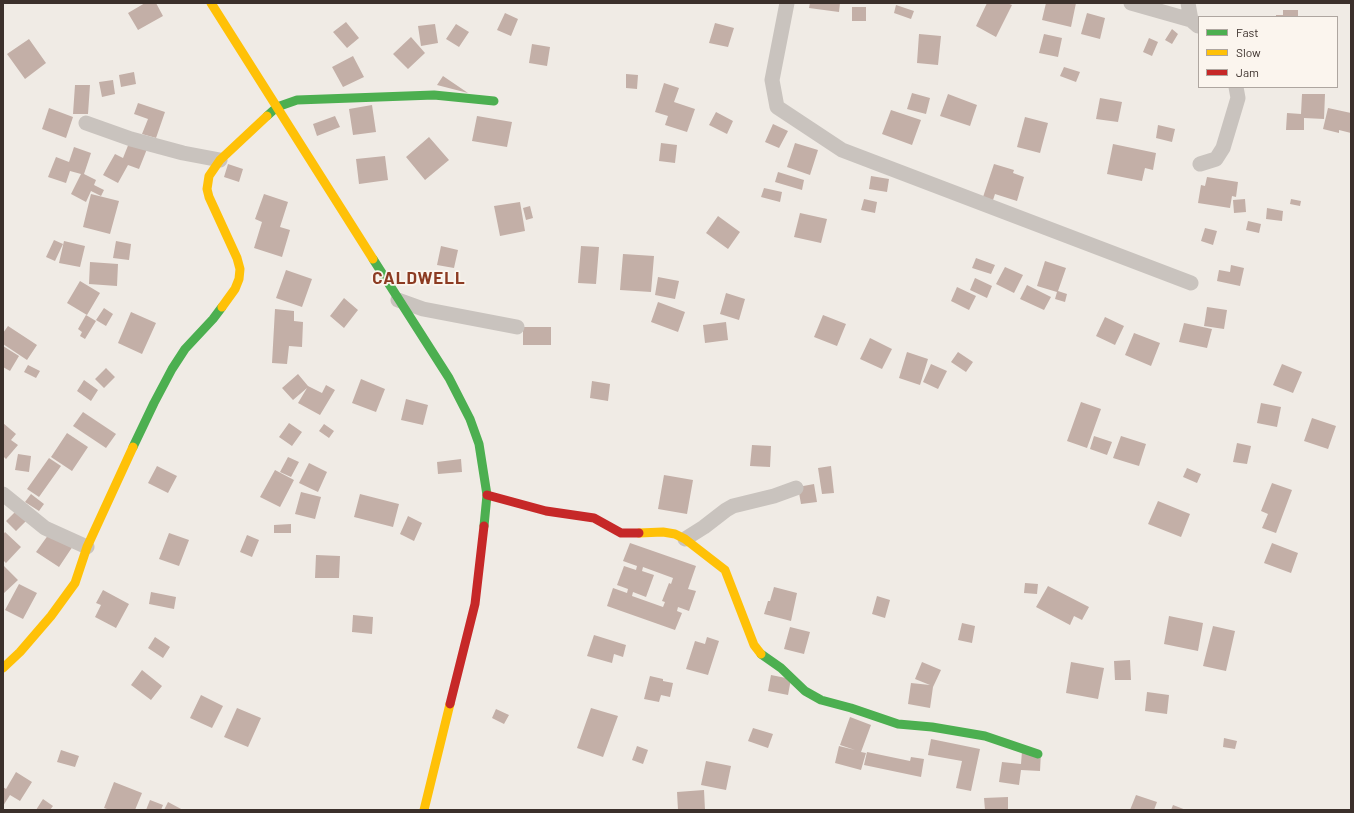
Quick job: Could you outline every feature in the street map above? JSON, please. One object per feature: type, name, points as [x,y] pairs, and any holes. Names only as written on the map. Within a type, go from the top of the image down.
[{"type":"street","points":[[211,3],[398,300],[449,378],[470,419],[479,444],[487,495],[475,604],[424,810]]},
{"type":"street","points":[[787,3],[772,80],[777,107],[842,150],[1191,283]]},
{"type":"street","points":[[1131,3],[1195,23]]},
{"type":"street","points":[[1188,3],[1195,23]]},
{"type":"street","points":[[1200,164],[1216,158],[1223,148],[1238,98],[1236,88]]},
{"type":"street","points":[[3,668],[20,652],[76,584],[88,547],[154,403],[172,369],[185,349],[213,319],[235,289],[239,279],[240,269],[237,258],[207,190],[209,176],[220,160],[277,107],[297,100],[434,95],[494,101]]},
{"type":"street","points":[[86,123],[131,139],[183,153],[220,160]]},
{"type":"street","points":[[398,300],[423,309],[517,327]]},
{"type":"street","points":[[685,539],[733,506],[774,496],[796,488]]},
{"type":"street","points":[[3,494],[45,528],[88,547]]},
{"type":"street","points":[[487,495],[546,511],[594,518],[621,533],[663,532],[675,534],[685,539],[725,570],[754,645],[760,653],[781,668],[805,691],[821,700],[898,724],[949,729],[985,736],[1038,754]]},
{"type":"building","points":[[145,3],[156,3],[163,16],[138,30],[128,13]]},
{"type":"building","points":[[810,3],[840,3],[839,12],[809,8]]},
{"type":"building","points":[[987,3],[1007,3],[1012,5],[996,37],[976,26]]},
{"type":"building","points":[[1046,3],[1076,3],[1071,27],[1042,20]]},
{"type":"building","points":[[896,5],[914,11],[911,19],[894,13]]},
{"type":"building","points":[[852,7],[866,7],[866,21],[852,21]]},
{"type":"building","points":[[1283,10],[1298,10],[1298,16],[1276,16],[1283,15]]},
{"type":"building","points":[[505,13],[518,19],[511,36],[497,30]]},
{"type":"building","points":[[1087,13],[1105,18],[1100,39],[1081,34]]},
{"type":"building","points":[[346,22],[359,38],[347,48],[333,32]]},
{"type":"building","points":[[715,23],[734,28],[728,47],[709,43]]},
{"type":"building","points":[[435,24],[438,43],[421,46],[418,26]]},
{"type":"building","points":[[456,24],[469,32],[459,47],[446,39]]},
{"type":"building","points":[[1172,29],[1178,34],[1172,44],[1165,40]]},
{"type":"building","points":[[919,34],[941,36],[938,65],[917,63]]},
{"type":"building","points":[[1044,34],[1062,38],[1058,57],[1039,53]]},
{"type":"building","points":[[411,37],[425,53],[408,69],[393,54]]},
{"type":"building","points":[[1149,38],[1158,42],[1152,56],[1143,52]]},
{"type":"building","points":[[29,39],[46,63],[25,79],[7,54]]},
{"type":"building","points":[[532,44],[550,47],[547,66],[529,63]]},
{"type":"building","points":[[353,56],[364,77],[343,87],[332,67]]},
{"type":"building","points":[[1064,67],[1080,72],[1076,82],[1060,76]]},
{"type":"building","points":[[134,72],[136,84],[121,87],[119,75]]},
{"type":"building","points":[[626,74],[638,75],[637,89],[626,88]]},
{"type":"building","points":[[443,76],[468,93],[437,85]]},
{"type":"building","points":[[113,80],[115,94],[102,97],[99,82]]},
{"type":"building","points":[[664,83],[679,88],[674,102],[695,109],[687,132],[665,125],[668,116],[655,112]]},
{"type":"building","points":[[75,85],[90,85],[88,114],[73,114]]},
{"type":"building","points":[[912,93],[930,98],[926,114],[907,109]]},
{"type":"building","points":[[948,94],[977,105],[970,126],[940,116]]},
{"type":"building","points":[[1302,94],[1325,94],[1324,119],[1304,118],[1304,130],[1286,130],[1287,113],[1301,114]]},
{"type":"building","points":[[1100,98],[1122,102],[1118,122],[1096,119]]},
{"type":"building","points":[[138,103],[165,112],[156,138],[142,134],[148,119],[134,114]]},
{"type":"building","points":[[372,105],[376,132],[353,135],[349,109]]},
{"type":"building","points":[[49,108],[73,117],[66,138],[42,129]]},
{"type":"building","points":[[1328,108],[1351,113],[1351,133],[1339,130],[1339,133],[1323,129]]},
{"type":"building","points":[[891,110],[921,120],[912,145],[882,134]]},
{"type":"building","points":[[716,112],[733,121],[727,134],[709,125]]},
{"type":"building","points":[[335,116],[340,127],[317,136],[313,124]]},
{"type":"building","points":[[477,116],[512,122],[507,147],[472,141]]},
{"type":"building","points":[[1025,117],[1048,123],[1040,153],[1017,147]]},
{"type":"building","points":[[773,124],[788,131],[779,148],[765,142]]},
{"type":"building","points":[[1158,125],[1175,129],[1172,142],[1156,138]]},
{"type":"building","points":[[429,137],[449,160],[425,180],[406,157]]},
{"type":"building","points":[[129,143],[147,149],[139,169],[128,165],[118,183],[103,175],[115,154],[123,158]]},
{"type":"building","points":[[661,143],[677,145],[675,163],[659,161]]},
{"type":"building","points":[[795,143],[818,150],[810,175],[787,167]]},
{"type":"building","points":[[1113,144],[1156,153],[1153,170],[1145,168],[1142,181],[1107,174]]},
{"type":"building","points":[[74,147],[91,153],[84,174],[96,180],[94,185],[104,190],[101,196],[91,191],[86,202],[71,194],[81,174],[70,171],[66,183],[48,177],[56,157],[69,162]]},
{"type":"building","points":[[385,156],[388,180],[359,184],[356,159]]},
{"type":"building","points":[[228,164],[243,169],[239,182],[224,177]]},
{"type":"building","points":[[994,164],[1014,170],[1013,173],[1024,177],[1017,201],[995,194],[993,200],[983,197]]},
{"type":"building","points":[[778,172],[804,180],[802,190],[775,182]]},
{"type":"building","points":[[871,176],[889,179],[887,192],[869,189]]},
{"type":"building","points":[[1207,177],[1238,182],[1236,197],[1232,196],[1230,208],[1198,203],[1201,185],[1205,186]]},
{"type":"building","points":[[764,188],[782,192],[780,202],[761,197]]},
{"type":"building","points":[[91,194],[119,201],[110,234],[83,227]]},
{"type":"building","points":[[264,194],[288,202],[280,227],[290,230],[282,257],[254,248],[262,222],[255,219]]},
{"type":"building","points":[[864,199],[877,202],[875,213],[861,210]]},
{"type":"building","points":[[1245,199],[1246,212],[1234,213],[1233,200]]},
{"type":"building","points":[[1291,199],[1301,201],[1300,206],[1290,204]]},
{"type":"building","points":[[520,202],[525,231],[500,236],[494,206]]},
{"type":"building","points":[[530,206],[533,218],[526,220],[523,208]]},
{"type":"building","points":[[1267,208],[1283,211],[1282,221],[1266,219]]},
{"type":"building","points":[[800,213],[827,219],[821,243],[794,237]]},
{"type":"building","points":[[718,216],[740,232],[728,249],[706,233]]},
{"type":"building","points":[[1248,221],[1261,224],[1259,233],[1246,230]]},
{"type":"building","points":[[1205,228],[1217,231],[1213,245],[1201,241]]},
{"type":"building","points":[[54,240],[63,244],[55,261],[46,257]]},
{"type":"building","points":[[64,241],[85,246],[80,267],[59,263]]},
{"type":"building","points":[[116,241],[131,244],[129,260],[113,258]]},
{"type":"building","points":[[441,246],[458,250],[454,268],[437,265]]},
{"type":"building","points":[[581,246],[599,247],[596,284],[578,283]]},
{"type":"building","points":[[623,254],[654,256],[651,292],[620,290]]},
{"type":"building","points":[[976,258],[995,265],[991,274],[972,268]]},
{"type":"building","points":[[1045,261],[1066,268],[1058,291],[1067,294],[1065,302],[1055,299],[1057,292],[1037,286]]},
{"type":"building","points":[[90,262],[118,264],[117,286],[89,284]]},
{"type":"building","points":[[1231,265],[1244,268],[1240,286],[1217,281],[1219,270],[1230,272]]},
{"type":"building","points":[[1005,267],[1023,275],[1014,293],[996,284]]},
{"type":"building","points":[[286,270],[312,279],[302,307],[276,298]]},
{"type":"building","points":[[658,277],[679,281],[675,299],[655,295]]},
{"type":"building","points":[[975,278],[992,286],[987,298],[970,290]]},
{"type":"building","points":[[80,281],[100,293],[87,315],[67,303]]},
{"type":"building","points":[[1027,285],[1051,297],[1044,310],[1020,299]]},
{"type":"building","points":[[957,287],[976,296],[969,310],[951,301]]},
{"type":"building","points":[[726,293],[745,299],[739,320],[720,314]]},
{"type":"building","points":[[344,298],[358,310],[344,328],[330,316]]},
{"type":"building","points":[[658,302],[685,312],[678,332],[651,322]]},
{"type":"building","points":[[1207,307],[1227,310],[1224,329],[1204,326]]},
{"type":"building","points":[[104,308],[113,314],[106,326],[96,320]]},
{"type":"building","points":[[275,309],[294,311],[294,321],[303,322],[302,347],[289,346],[287,364],[272,363]]},
{"type":"building","points":[[131,312],[156,323],[142,354],[118,343]]},
{"type":"building","points":[[86,315],[96,321],[85,339],[80,336],[82,332],[78,329]]},
{"type":"building","points":[[823,315],[846,324],[837,346],[814,337]]},
{"type":"building","points":[[1105,317],[1124,326],[1115,345],[1096,336]]},
{"type":"building","points":[[726,322],[728,340],[705,343],[703,325]]},
{"type":"building","points":[[1184,323],[1212,329],[1207,348],[1179,342]]},
{"type":"building","points":[[8,326],[37,345],[27,360],[3,344],[3,333]]},
{"type":"building","points":[[523,327],[551,327],[551,345],[523,345]]},
{"type":"building","points":[[1134,333],[1160,343],[1151,366],[1125,355]]},
{"type":"building","points":[[870,338],[892,349],[882,369],[860,359]]},
{"type":"building","points":[[3,346],[19,356],[10,371],[3,367]]},
{"type":"building","points":[[907,352],[928,359],[920,385],[899,378]]},
{"type":"building","points":[[958,352],[973,362],[966,372],[951,362]]},
{"type":"building","points":[[931,364],[947,371],[938,389],[923,382]]},
{"type":"building","points":[[1282,364],[1302,372],[1293,393],[1273,385]]},
{"type":"building","points":[[28,365],[40,371],[36,378],[24,372]]},
{"type":"building","points":[[106,368],[115,377],[104,388],[95,379]]},
{"type":"building","points":[[298,374],[308,386],[322,393],[326,385],[335,390],[320,415],[298,403],[307,388],[293,400],[282,388]]},
{"type":"building","points":[[361,379],[385,389],[376,412],[352,403]]},
{"type":"building","points":[[84,380],[98,390],[91,401],[77,391]]},
{"type":"building","points":[[592,381],[610,384],[608,401],[590,398]]},
{"type":"building","points":[[406,399],[428,405],[423,425],[401,420]]},
{"type":"building","points":[[1081,402],[1101,409],[1087,448],[1067,441]]},
{"type":"building","points":[[1261,403],[1281,407],[1277,427],[1257,423]]},
{"type":"building","points":[[83,412],[116,434],[106,448],[73,426]]},
{"type":"building","points":[[1312,418],[1336,426],[1328,449],[1304,441]]},
{"type":"building","points":[[3,423],[16,434],[11,440],[18,445],[6,459],[3,456]]},
{"type":"building","points":[[289,423],[302,432],[292,446],[279,437]]},
{"type":"building","points":[[324,424],[334,431],[329,438],[319,431]]},
{"type":"building","points":[[67,433],[88,447],[72,471],[51,457]]},
{"type":"building","points":[[1094,436],[1112,442],[1107,455],[1090,449]]},
{"type":"building","points":[[1121,436],[1146,444],[1139,466],[1113,458]]},
{"type":"building","points":[[1237,443],[1251,446],[1247,464],[1233,462]]},
{"type":"building","points":[[752,445],[771,446],[770,467],[750,466]]},
{"type":"building","points":[[18,454],[31,456],[29,472],[15,470]]},
{"type":"building","points":[[288,457],[299,462],[291,477],[280,472]]},
{"type":"building","points":[[49,458],[61,466],[39,497],[27,489]]},
{"type":"building","points":[[461,459],[462,472],[438,474],[437,462]]},
{"type":"building","points":[[309,463],[327,472],[318,492],[299,483]]},
{"type":"building","points":[[157,466],[177,476],[168,493],[148,483]]},
{"type":"building","points":[[831,466],[834,493],[822,494],[818,468]]},
{"type":"building","points":[[1187,468],[1201,474],[1197,483],[1183,477]]},
{"type":"building","points":[[275,470],[294,480],[280,507],[260,497]]},
{"type":"building","points":[[664,475],[693,480],[687,514],[658,509]]},
{"type":"building","points":[[1272,483],[1292,490],[1276,533],[1262,528],[1268,514],[1261,511]]},
{"type":"building","points":[[814,484],[817,502],[801,504],[798,487]]},
{"type":"building","points":[[301,492],[321,497],[315,519],[295,514]]},
{"type":"building","points":[[31,494],[44,504],[39,511],[25,502]]},
{"type":"building","points":[[360,494],[399,504],[393,527],[354,517]]},
{"type":"building","points":[[1158,501],[1190,514],[1181,537],[1148,524]]},
{"type":"building","points":[[16,511],[26,521],[16,531],[6,521]]},
{"type":"building","points":[[408,516],[422,523],[414,541],[400,534]]},
{"type":"building","points":[[291,524],[291,533],[274,533],[274,525]]},
{"type":"building","points":[[51,531],[73,546],[59,567],[36,552]]},
{"type":"building","points":[[5,532],[21,547],[6,563],[3,560],[3,535]]},
{"type":"building","points":[[169,533],[189,540],[179,566],[159,559]]},
{"type":"building","points":[[247,535],[259,540],[252,557],[240,552]]},
{"type":"building","points":[[630,543],[696,566],[688,589],[696,591],[689,611],[678,607],[677,611],[682,613],[675,630],[607,606],[613,588],[627,593],[628,589],[617,585],[624,566],[636,570],[637,566],[623,561]],"holes":[[[643,567],[673,578],[671,584],[669,583],[662,601],[665,602],[663,607],[632,596],[633,592],[646,597],[654,575],[642,571]]]},
{"type":"building","points":[[1272,543],[1298,553],[1291,573],[1264,563]]},
{"type":"building","points":[[316,555],[340,556],[339,578],[315,578]]},
{"type":"building","points":[[4,566],[18,580],[3,594],[3,567]]},
{"type":"building","points":[[1025,583],[1038,584],[1037,594],[1024,593]]},
{"type":"building","points":[[19,584],[37,593],[23,619],[5,610]]},
{"type":"building","points":[[1048,586],[1089,607],[1082,620],[1074,616],[1070,625],[1036,607]]},
{"type":"building","points":[[774,587],[797,593],[791,621],[764,614]]},
{"type":"building","points":[[103,590],[129,604],[116,628],[95,617],[101,605],[96,603]]},
{"type":"building","points":[[151,592],[176,597],[174,609],[149,604]]},
{"type":"building","points":[[877,596],[890,600],[885,618],[872,614]]},
{"type":"building","points":[[353,615],[373,617],[372,634],[352,632]]},
{"type":"building","points":[[1169,616],[1203,623],[1198,651],[1164,644]]},
{"type":"building","points":[[962,623],[975,626],[972,643],[958,640]]},
{"type":"building","points":[[1213,626],[1235,631],[1226,671],[1203,666]]},
{"type":"building","points":[[790,627],[810,632],[804,654],[784,649]]},
{"type":"building","points":[[594,635],[626,645],[623,657],[614,654],[612,663],[587,656]]},
{"type":"building","points":[[155,637],[170,647],[163,658],[148,648]]},
{"type":"building","points":[[707,637],[719,641],[708,675],[686,669],[695,641],[705,644]]},
{"type":"building","points":[[1130,660],[1131,680],[1115,680],[1114,661]]},
{"type":"building","points":[[922,662],[941,670],[933,687],[930,708],[908,704],[911,683],[930,685],[915,679]]},
{"type":"building","points":[[1071,662],[1104,668],[1098,699],[1066,693]]},
{"type":"building","points":[[142,670],[162,686],[151,700],[131,685]]},
{"type":"building","points":[[771,675],[791,679],[788,695],[768,691]]},
{"type":"building","points":[[650,676],[673,683],[670,697],[661,695],[659,702],[644,699]]},
{"type":"building","points":[[1147,692],[1169,695],[1167,714],[1145,711]]},
{"type":"building","points":[[201,695],[223,706],[212,728],[190,718]]},
{"type":"building","points":[[237,708],[261,718],[248,747],[224,737]]},
{"type":"building","points":[[591,708],[618,716],[603,757],[577,748]]},
{"type":"building","points":[[496,709],[509,715],[504,724],[492,718]]},
{"type":"building","points":[[850,717],[871,725],[861,752],[866,753],[861,770],[835,763],[839,746],[855,750],[840,745]]},
{"type":"building","points":[[753,728],[773,734],[768,748],[748,741]]},
{"type":"building","points":[[1224,738],[1237,741],[1235,749],[1223,747]]},
{"type":"building","points":[[931,739],[980,749],[971,791],[956,788],[962,761],[928,755]]},
{"type":"building","points":[[637,746],[648,750],[643,764],[632,760]]},
{"type":"building","points":[[61,750],[79,756],[75,767],[57,762]]},
{"type":"building","points":[[1022,751],[1041,752],[1040,771],[1021,770],[1019,785],[999,782],[1002,762],[1021,764]]},
{"type":"building","points":[[867,752],[910,761],[911,757],[924,759],[921,777],[864,765]]},
{"type":"building","points":[[706,761],[731,766],[726,790],[701,785]]},
{"type":"building","points":[[16,772],[32,782],[20,801],[10,795],[3,806],[3,787],[6,789]]},
{"type":"building","points":[[114,782],[142,793],[135,810],[110,810],[104,808]]},
{"type":"building","points":[[704,790],[705,810],[678,810],[677,792]]},
{"type":"building","points":[[1136,795],[1157,802],[1154,810],[1130,810]]},
{"type":"building","points":[[1008,797],[1008,810],[985,810],[984,798]]},
{"type":"building","points":[[43,799],[53,806],[50,810],[36,810]]},
{"type":"building","points":[[150,800],[163,805],[161,810],[146,810]]},
{"type":"building","points":[[168,802],[183,810],[164,810]]},
{"type":"building","points":[[1173,805],[1186,810],[1171,810]]},
{"type":"traffic: fast","points":[[267,116],[277,107],[297,100],[434,95],[494,101]]},
{"type":"traffic: fast","points":[[373,259],[449,378],[470,419],[479,444],[487,495],[484,526]]},
{"type":"traffic: fast","points":[[133,447],[172,369],[185,349],[222,307]]},
{"type":"traffic: fast","points":[[761,654],[781,668],[805,691],[821,700],[851,708],[898,724],[932,727],[985,736],[1038,754]]},
{"type":"traffic: slow","points":[[211,3],[373,259]]},
{"type":"traffic: slow","points":[[222,307],[235,289],[239,279],[240,269],[237,258],[209,197],[207,189],[209,176],[220,160],[267,116]]},
{"type":"traffic: slow","points":[[3,668],[20,652],[51,616],[75,583],[87,547],[133,447]]},
{"type":"traffic: slow","points":[[639,533],[663,532],[675,534],[685,539],[725,570],[754,645],[761,654]]},
{"type":"traffic: slow","points":[[424,810],[450,704]]},
{"type":"traffic: jam","points":[[487,495],[546,511],[594,518],[621,533],[639,533]]},
{"type":"traffic: jam","points":[[450,704],[475,604],[484,526]]},
{"type":"district","name":"CALDWELL","points":[[419,278]]}]
